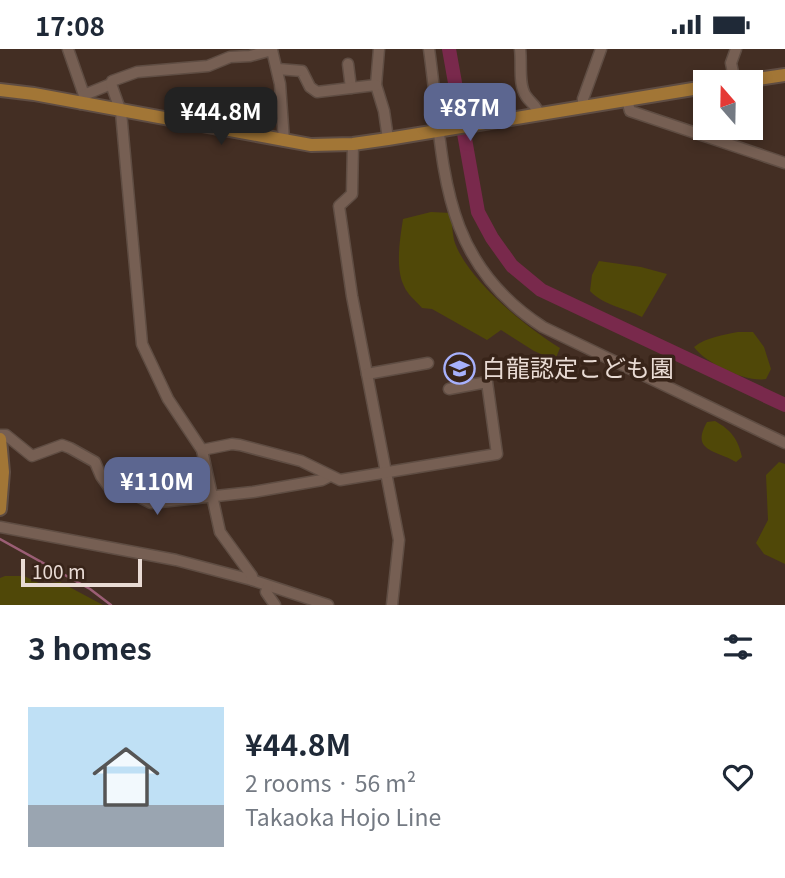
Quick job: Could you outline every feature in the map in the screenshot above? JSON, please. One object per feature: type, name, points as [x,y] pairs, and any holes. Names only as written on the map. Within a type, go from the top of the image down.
[{"type":"main road","points":[[763,78],[785,75]]},
{"type":"main road","points":[[0,90],[82,99],[121,111],[311,145],[353,144],[388,139],[693,89]]},
{"type":"main road","points":[[0,437],[3,472],[0,509]]},
{"type":"street","points":[[68,49],[82,99],[112,81],[137,72],[208,66],[230,57],[272,50],[278,69],[285,141]]},
{"type":"street","points":[[379,49],[376,85],[384,111],[388,139]]},
{"type":"street","points":[[429,49],[449,194],[470,253],[500,294],[530,319],[577,345],[785,443]]},
{"type":"street","points":[[520,49],[526,97],[537,107],[540,115]]},
{"type":"street","points":[[583,108],[583,99],[601,49]]},
{"type":"street","points":[[733,70],[731,63],[736,49]]},
{"type":"street","points":[[348,64],[351,88]]},
{"type":"street","points":[[278,69],[302,71],[310,87],[317,92],[376,85]]},
{"type":"street","points":[[111,84],[121,111],[142,344],[168,399],[202,450],[220,532],[252,576],[252,580]]},
{"type":"street","points":[[627,100],[630,111],[785,163]]},
{"type":"street","points":[[353,144],[352,194],[339,206],[384,472],[399,540],[392,605]]},
{"type":"street","points":[[367,374],[429,363]]},
{"type":"street","points":[[202,450],[240,445],[301,461],[340,480],[497,454],[487,382],[450,389]]},
{"type":"street","points":[[0,437],[6,435],[32,456],[62,445],[87,455],[98,465],[101,476],[113,493],[135,495],[151,503],[298,485],[330,476]]},
{"type":"street","points":[[0,527],[139,552],[252,580],[328,605]]},
{"type":"street","points":[[268,586],[266,592],[275,605]]},
{"type":"shaded area","points":[[431,212],[451,213],[454,240],[471,270],[499,301],[560,348],[555,360],[534,351],[501,330],[487,340],[432,309],[422,308],[409,295],[400,271],[403,219]]},
{"type":"shaded area","points":[[599,261],[667,274],[642,317],[608,303],[590,291],[592,275]]},
{"type":"shaded area","points":[[753,332],[764,347],[771,369],[766,379],[738,375],[707,359],[694,347],[721,335]]},
{"type":"shaded area","points":[[715,421],[736,440],[742,457],[736,462],[704,445],[702,439],[707,422]]},
{"type":"shaded area","points":[[779,462],[785,464],[785,564],[764,554],[756,543],[768,520],[766,475]]},
{"type":"shaded area","points":[[24,576],[41,584],[60,582],[103,605],[0,605],[0,578]]},
{"type":"waterway","points":[[449,49],[478,212],[512,266],[541,290],[785,405]]},
{"type":"waterway","points":[[0,539],[90,589],[111,605]]},
{"type":"place","name":"白龍認定こども園","points":[[459,369]]}]
